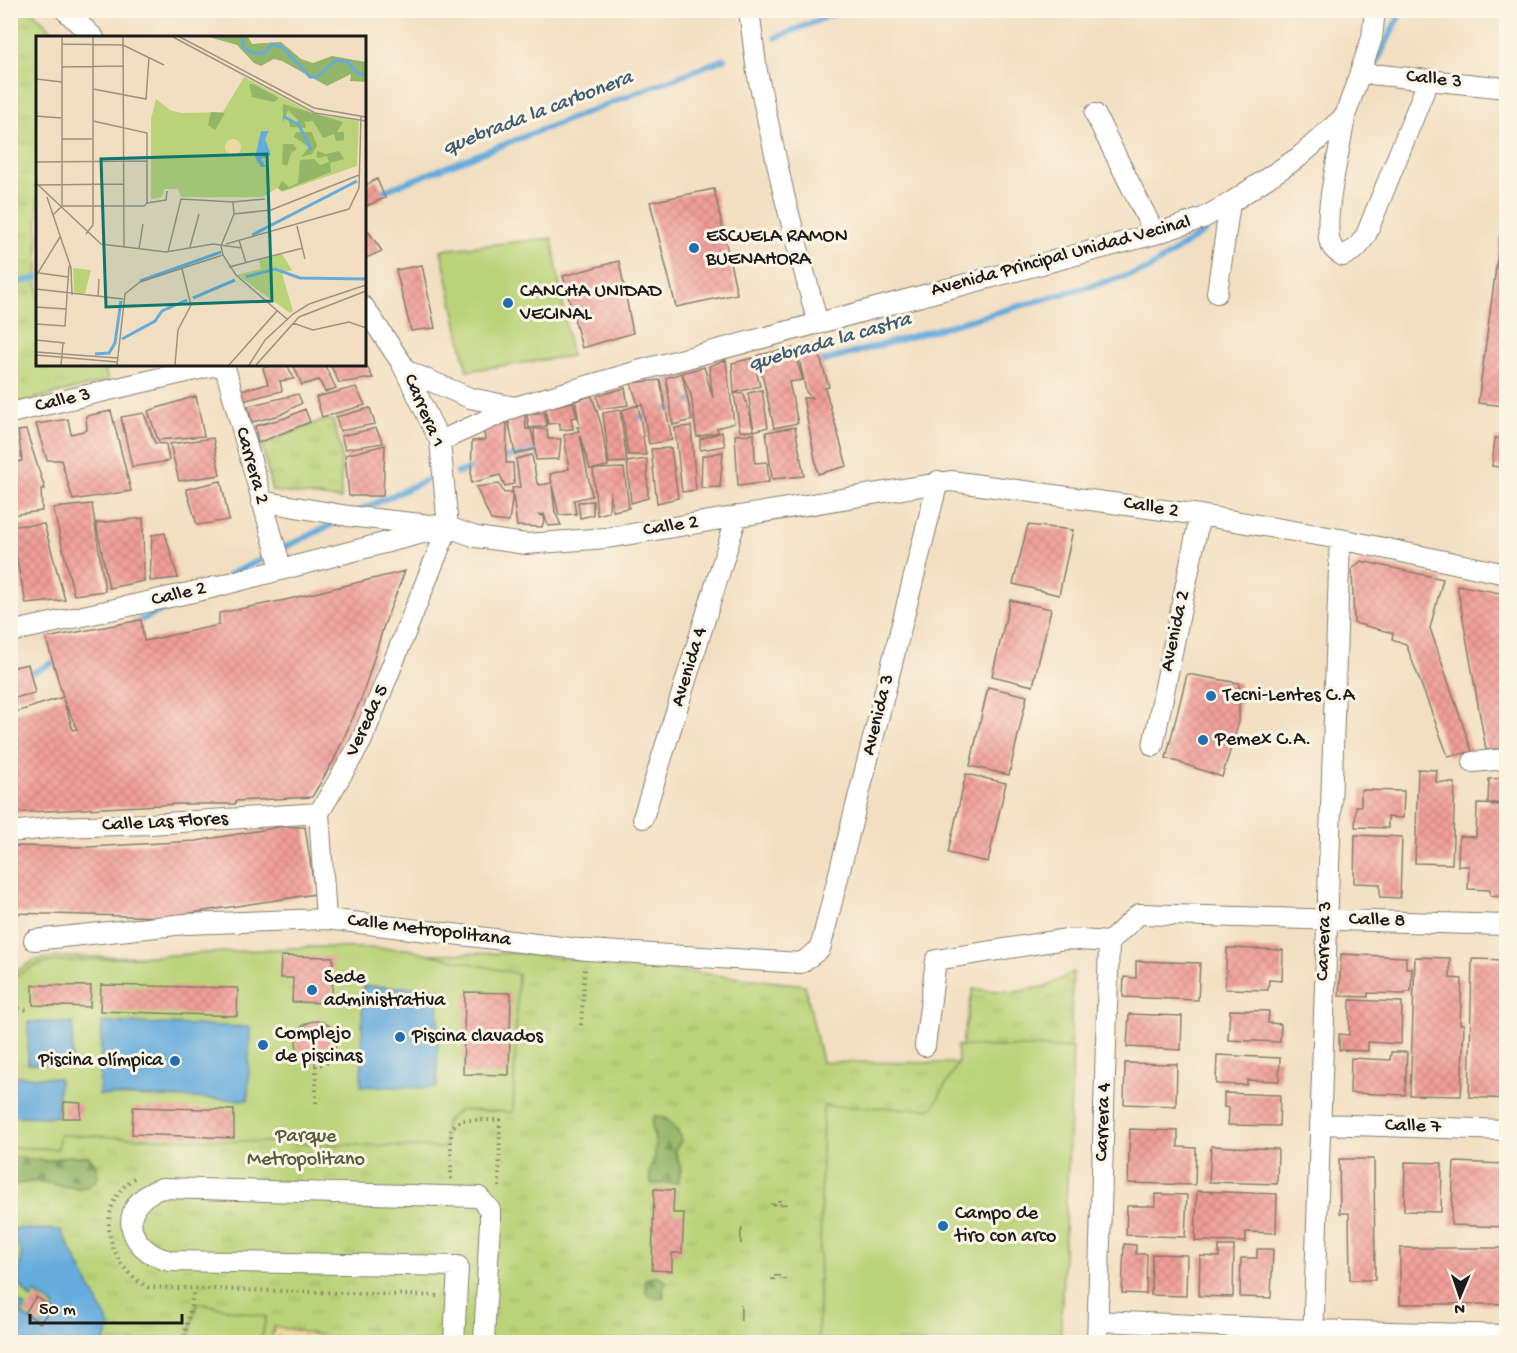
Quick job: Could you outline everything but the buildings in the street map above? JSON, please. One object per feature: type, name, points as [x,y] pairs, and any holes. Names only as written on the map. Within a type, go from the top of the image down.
[{"type":"street","points":[[65,10],[92,36]]},
{"type":"street","points":[[749,10],[757,72],[784,195],[818,324]]},
{"type":"street","name":"Avenida Principal Unidad Vecinal","points":[[440,441],[515,407],[638,371],[1155,234],[1203,218],[1299,158],[1345,116],[1372,38],[1375,10]]},
{"type":"street","name":"Calle 3","points":[[1361,73],[1506,88]]},
{"type":"street","points":[[1345,116],[1330,212],[1329,240],[1335,252],[1343,256],[1357,248],[1366,235],[1429,79]]},
{"type":"street","points":[[1095,114],[1155,234]]},
{"type":"street","points":[[1217,293],[1230,203]]},
{"type":"street","name":"Carrera 1","points":[[366,312],[373,331],[405,370],[440,441],[448,527]]},
{"type":"street","name":"Calle 3","points":[[10,413],[213,366]]},
{"type":"street","name":"Carrera 2","points":[[223,366],[281,568]]},
{"type":"street","points":[[405,370],[470,398],[515,407]]},
{"type":"street","name":"Calle 2","points":[[10,632],[211,588],[281,568],[448,527],[476,537],[526,544],[607,538],[938,481],[1092,499],[1200,515],[1340,539],[1506,574]]},
{"type":"street","name":"Avenida 3","points":[[820,949],[938,481]]},
{"type":"street","points":[[261,501],[348,516],[448,527]]},
{"type":"street","name":"Avenida 2","points":[[1153,746],[1200,515]]},
{"type":"street","name":"Avenida 4","points":[[643,818],[738,516]]},
{"type":"street","name":"Vereda 5","points":[[319,813],[365,733],[448,527]]},
{"type":"street","name":"Carrera 3","points":[[1313,1336],[1325,919],[1340,539]]},
{"type":"street","points":[[1473,762],[1506,759]]},
{"type":"street","points":[[319,813],[326,919]]},
{"type":"street","name":"Calle Las Flores","points":[[10,832],[57,827],[319,813]]},
{"type":"street","name":"Calle 8","points":[[1109,942],[1139,914],[1506,925]]},
{"type":"street","name":"Calle Metropolitana","points":[[34,940],[185,924],[326,919],[586,950],[783,963],[801,963],[820,949]]},
{"type":"street","points":[[925,1046],[936,960],[1066,939],[1109,942]]},
{"type":"street","name":"Carrera 4","points":[[1097,1342],[1109,942]]},
{"type":"street","name":"Calle 7","points":[[1320,1124],[1506,1130]]},
{"type":"street","points":[[454,1342],[458,1266],[170,1261],[145,1252],[138,1244],[133,1233],[134,1209],[149,1192],[162,1188],[479,1197],[490,1210],[484,1342]]},
{"type":"street","points":[[1098,1321],[1313,1336],[1506,1335]]},
{"type":"path","points":[[581,1024],[586,950]]},
{"type":"path","points":[[10,1028],[15,1023],[17,1008],[27,1010]]},
{"type":"path","points":[[293,1055],[302,1062],[316,1065],[325,1064],[340,1054]]},
{"type":"path","points":[[316,1065],[316,1103]]},
{"type":"path","points":[[447,1184],[451,1175],[452,1129],[461,1119],[500,1120],[498,1198]]},
{"type":"path","points":[[137,1177],[120,1191],[110,1212],[109,1230],[113,1252],[128,1273],[148,1287],[445,1296]]},
{"type":"path","points":[[183,1342],[195,1290]]},
{"type":"green space","points":[[10,11],[32,11],[58,36],[36,36],[36,366],[104,366],[108,381],[10,405]]},
{"type":"green space","name":"CANCHA UNIDAD VECINAL","points":[[552,238],[571,356],[467,371],[441,250]]},
{"type":"green space","points":[[333,420],[341,450],[341,499],[272,491],[262,445],[321,421]]},
{"type":"green space","name":"Complejo de piscinas","points":[[311,947],[407,949],[518,974],[513,1112],[459,1110],[445,1123],[445,1148],[59,1135],[58,1149],[11,1147],[11,980],[20,974],[34,966],[50,962]]},
{"type":"green space","name":"Parque Metropolitano","points":[[519,953],[805,985],[822,1062],[958,1063],[973,989],[1015,992],[1048,986],[1073,972],[1059,1342],[11,1342],[10,975],[33,961],[50,957]]},
{"type":"green space","name":"Campo de tiro con arco","points":[[957,1046],[1073,1048],[1060,1342],[818,1342],[823,1106],[932,1109],[958,1063]]},
{"type":"green space","points":[[655,1116],[668,1121],[680,1136],[681,1141],[675,1150],[681,1169],[678,1183],[652,1184],[650,1179],[656,1148],[652,1128]]},
{"type":"green space","points":[[10,1156],[46,1161],[68,1156],[88,1156],[96,1164],[98,1176],[87,1187],[80,1188],[36,1182],[11,1185]]},
{"type":"green space","points":[[657,1276],[667,1282],[663,1288],[664,1298],[650,1296],[646,1293],[645,1279]]},
{"type":"green space","points":[[197,1303],[266,1317],[261,1342],[188,1342]]},
{"type":"sand","points":[[274,1326],[354,1342],[271,1342]]},
{"type":"water","name":"Piscina clavados","points":[[363,986],[439,988],[437,1088],[361,1086]]},
{"type":"water","points":[[28,1022],[73,1023],[72,1065],[28,1064]]},
{"type":"water","name":"Piscina olímpica","points":[[102,1022],[250,1027],[248,1100],[99,1095]]},
{"type":"water","points":[[11,1076],[59,1078],[57,1117],[11,1116]]},
{"type":"water","points":[[12,1228],[61,1230],[111,1328],[104,1342],[11,1342],[11,1302],[14,1300],[26,1307],[21,1314],[41,1327],[55,1306],[35,1293],[31,1299],[18,1283],[21,1254]]},
{"type":"waterway","name":"quebrada la carbonera","points":[[775,38],[843,10]]},
{"type":"waterway","name":"quebrada la castra","points":[[1376,64],[1402,10]]},
{"type":"waterway","name":"quebrada la carbonera","points":[[376,194],[724,59]]},
{"type":"waterway","name":"quebrada la castra","points":[[814,364],[1147,270],[1205,231]]},
{"type":"waterway","name":"quebrada la carbonera","points":[[10,284],[36,278]]},
{"type":"waterway","name":"quebrada la castra","points":[[633,419],[698,399]]},
{"type":"waterway","name":"quebrada la castra","points":[[498,460],[543,447]]},
{"type":"waterway","name":"quebrada la castra","points":[[457,473],[477,467]]},
{"type":"waterway","name":"quebrada la castra","points":[[358,511],[429,479]]},
{"type":"waterway","name":"quebrada la castra","points":[[279,550],[335,523]]},
{"type":"waterway","name":"quebrada la castra","points":[[229,575],[270,555]]},
{"type":"waterway","name":"quebrada la castra","points":[[135,623],[175,604]]},
{"type":"waterway","name":"quebrada la castra","points":[[25,676],[59,660]]},
{"type":"place","name":"ESCUELA RAMON BUENAHORA","points":[[694,248]]},
{"type":"place","name":"CANCHA UNIDAD VECINAL","points":[[508,303]]},
{"type":"place","name":"Tecni-Lentes C.A","points":[[1211,696]]},
{"type":"place","name":"Pemex C.A.","points":[[1203,740]]},
{"type":"place","name":"Sede administrativa","points":[[312,990]]},
{"type":"place","name":"Piscina clavados","points":[[400,1037]]},
{"type":"place","name":"Complejo de piscinas","points":[[263,1045]]},
{"type":"place","name":"Piscina olímpica","points":[[175,1061]]},
{"type":"place","name":"Campo de tiro con arco","points":[[943,1226]]}]
